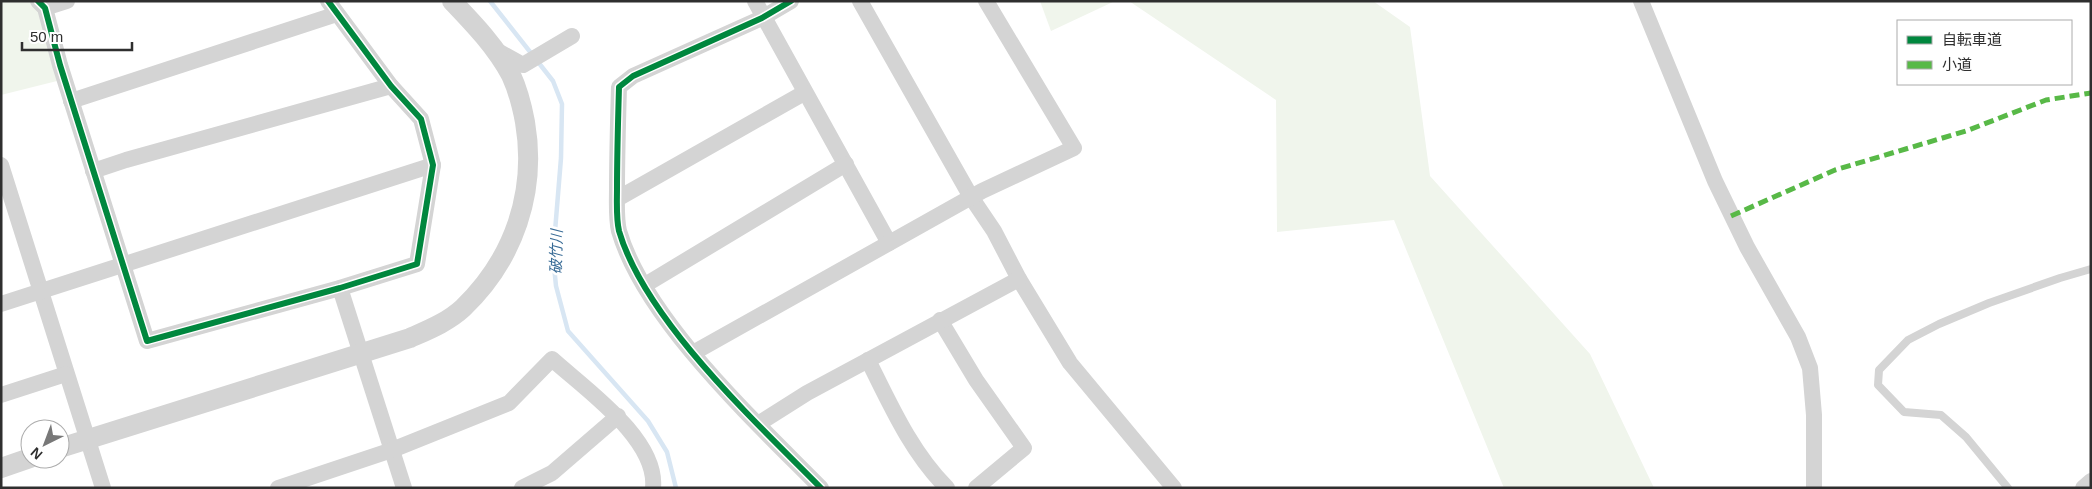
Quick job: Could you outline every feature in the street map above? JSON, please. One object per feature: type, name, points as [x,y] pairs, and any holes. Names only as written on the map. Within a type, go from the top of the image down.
[{"type":"street","points":[[67,1],[42,4],[71,100],[93,171],[147,341],[340,288],[417,264],[433,165],[421,119],[391,86],[332,7],[71,100]]},
{"type":"street","points":[[70,445],[410,338],[436,326],[462,309],[498,265],[515,235],[523,207],[529,168],[522,104],[511,76],[495,50],[452,1]]},
{"type":"street","points":[[755,1],[762,18],[804,93],[890,242]]},
{"type":"street","points":[[791,1],[762,18],[633,76],[619,87],[619,229],[635,270],[693,353],[758,424],[821,488]]},
{"type":"street","points":[[860,1],[971,197],[994,231],[1019,279],[1070,363],[1174,488]]},
{"type":"street","points":[[693,353],[971,197],[1074,148],[986,1]]},
{"type":"street","points":[[1641,1],[1715,181],[1747,247],[1798,337],[1810,368],[1814,415],[1814,488]]},
{"type":"street","points":[[495,50],[523,65],[572,36]]},
{"type":"street","points":[[93,171],[126,160],[391,86]]},
{"type":"street","points":[[618,199],[804,93]]},
{"type":"street","points":[[645,285],[846,164]]},
{"type":"street","points":[[1,165],[7,207],[40,292],[103,488]]},
{"type":"street","points":[[1,304],[433,165]]},
{"type":"street","points":[[758,424],[807,393],[1019,279]]},
{"type":"street","points":[[340,288],[404,488]]},
{"type":"street","points":[[940,320],[976,380],[1024,448],[976,488]]},
{"type":"street","points":[[278,488],[392,450],[509,403],[552,359],[618,416],[639,443],[654,476],[653,488]]},
{"type":"street","points":[[868,360],[905,432],[934,476],[947,488]]},
{"type":"street","points":[[1,395],[66,374]]},
{"type":"street","points":[[522,488],[552,481],[618,416]]},
{"type":"street","points":[[1,468],[20,461]]},
{"type":"street","points":[[2082,488],[2091,481]]},
{"type":"lane","points":[[2008,488],[1966,437],[1941,416],[1904,412],[1878,385],[1879,370],[1908,340],[1939,324],[2007,296],[2091,269]]},
{"type":"shaded area","points":[[1,1],[30,1],[38,8],[57,81],[1,95]]},
{"type":"shaded area","points":[[1040,1],[1115,1],[1051,31]]},
{"type":"shaded area","points":[[1129,1],[1373,1],[1410,27],[1430,176],[1590,354],[1654,488],[1504,488],[1394,220],[1277,232],[1276,100]]},
{"type":"waterway","name":"破竹川","points":[[490,1],[553,81],[562,104],[561,158],[553,256],[556,286],[568,331],[648,421],[667,452],[676,488]]},
{"type":"marked path","points":[[1731,216],[1835,170],[1966,131],[2046,100],[2091,93]]},
{"type":"cycle path","points":[[38,1],[45,8],[60,65],[147,341],[340,288],[417,264],[433,165],[421,119],[391,86],[328,1]]},
{"type":"cycle path","points":[[791,1],[762,18],[633,76],[619,87],[617,215],[619,231],[632,265],[652,299],[677,334],[735,401],[821,488]]}]
